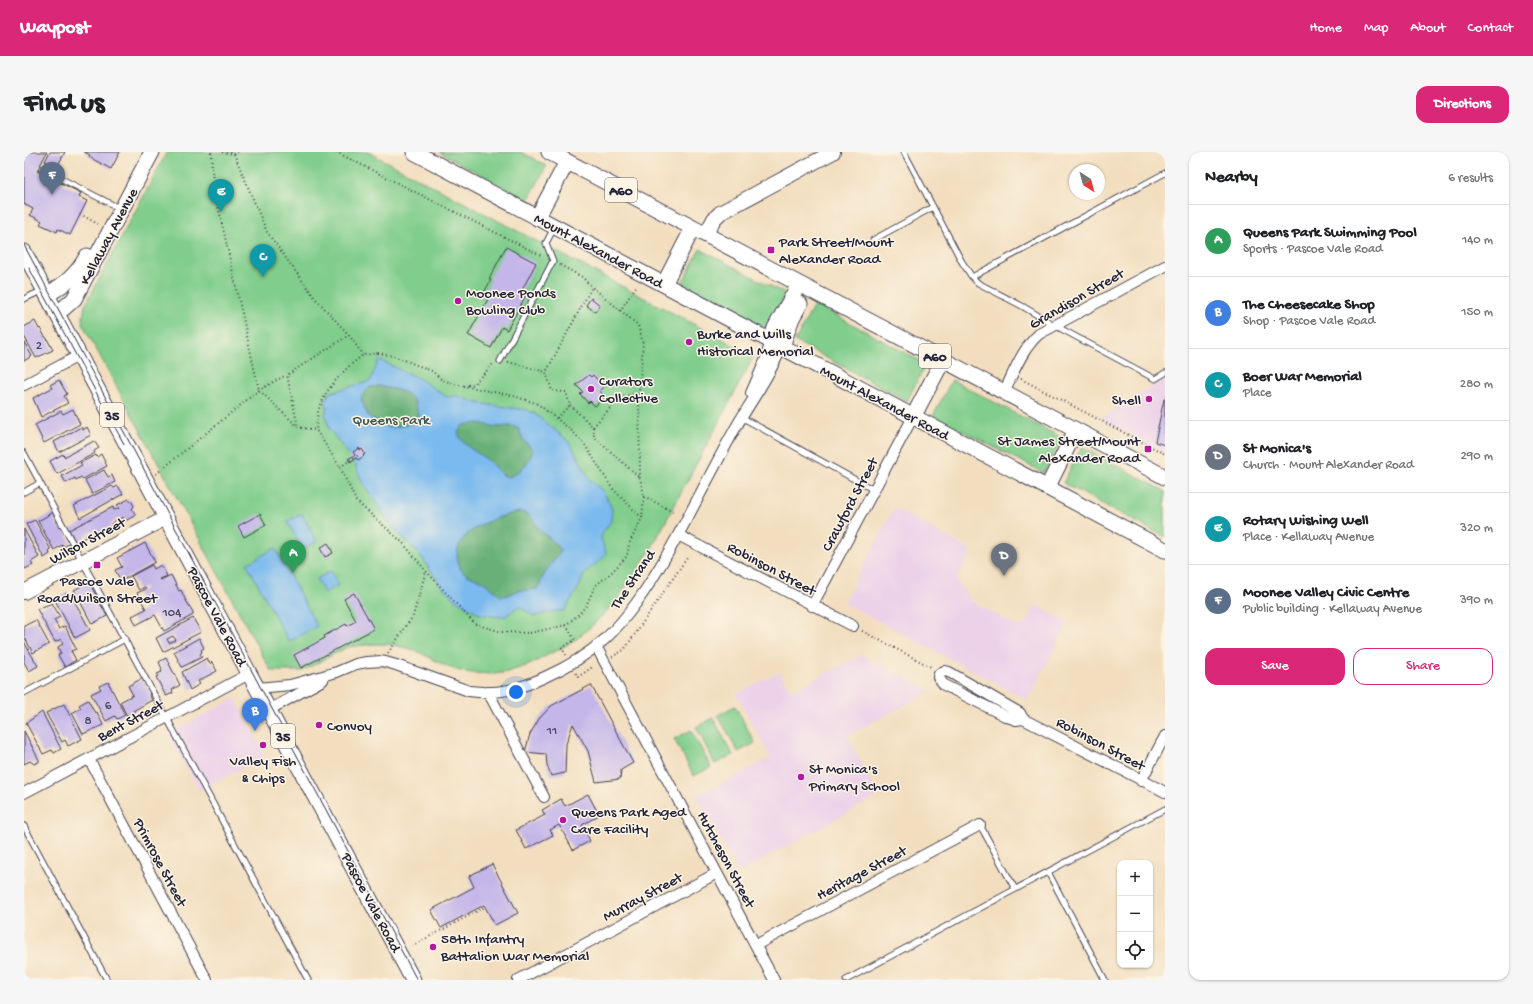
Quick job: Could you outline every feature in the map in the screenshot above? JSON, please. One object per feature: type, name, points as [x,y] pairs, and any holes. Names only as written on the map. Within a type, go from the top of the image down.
[{"type":"main road","name":"Kellaway Avenue","points":[[56,313],[74,299],[118,207],[142,152]]},
{"type":"main road","name":"Kellaway Avenue","points":[[46,292],[65,284],[77,273],[103,227],[118,207],[152,152]]},
{"type":"main road","name":"Mount Alexander Road","points":[[414,152],[1165,550]]},
{"type":"main road","name":"A60","points":[[549,152],[1165,477]]},
{"type":"main road","points":[[537,218],[567,162]]},
{"type":"main road","points":[[664,284],[700,231]]},
{"type":"main road","name":"Pascoe Vale Road","points":[[24,252],[413,980]]},
{"type":"main road","points":[[776,343],[775,328],[803,287]]},
{"type":"main road","points":[[913,417],[943,360]]},
{"type":"main road","points":[[1047,488],[1076,430]]},
{"type":"street","points":[[700,231],[720,213],[833,152]]},
{"type":"street","name":"Grandison Street","points":[[1004,392],[1025,350],[1039,334],[1165,266]]},
{"type":"street","name":"The Strand","points":[[269,710],[337,672],[356,664],[382,661],[454,687],[469,691],[488,692],[510,690],[524,686],[557,671],[596,646],[613,631],[633,607],[657,572],[741,417],[774,364],[776,343]]},
{"type":"street","points":[[24,385],[80,355]]},
{"type":"street","name":"Crawford Street","points":[[812,606],[913,417]]},
{"type":"street","name":"Wilson Street","points":[[24,592],[166,518]]},
{"type":"street","name":"Robinson Street","points":[[678,535],[853,626]]},
{"type":"street","name":"Hutcheson Street","points":[[596,646],[774,980]]},
{"type":"street","name":"The Strand","points":[[257,688],[290,685],[337,672]]},
{"type":"street","name":"Robinson Street","points":[[941,672],[938,677],[944,685],[1005,716],[1016,720],[1023,719],[1165,792]]},
{"type":"street","name":"Bent Street","points":[[24,793],[249,674]]},
{"type":"street","points":[[488,692],[544,797]]},
{"type":"street","points":[[1141,781],[1165,736]]},
{"type":"street","name":"Primrose Street","points":[[89,759],[207,980]]},
{"type":"street","name":"Heritage Street","points":[[756,945],[980,825]]},
{"type":"street","name":"Murray Street","points":[[518,980],[717,873]]},
{"type":"lane","points":[[904,152],[962,262],[978,283],[1156,379],[1165,373]]},
{"type":"lane","points":[[42,169],[118,207]]},
{"type":"lane","points":[[972,277],[1165,173]]},
{"type":"lane","points":[[873,240],[933,208]]},
{"type":"lane","points":[[500,361],[553,261],[546,243],[554,226]]},
{"type":"lane","points":[[24,300],[46,292]]},
{"type":"lane","points":[[741,417],[874,490]]},
{"type":"lane","points":[[24,453],[308,980]]},
{"type":"lane","points":[[24,492],[40,483]]},
{"type":"lane","points":[[24,693],[125,639]]},
{"type":"lane","points":[[846,980],[1165,810]]},
{"type":"lane","points":[[980,825],[1015,889]]},
{"type":"lane","points":[[24,826],[106,980]]},
{"type":"lane","points":[[1048,872],[1105,980]]},
{"type":"path","points":[[211,152],[213,183],[259,390],[298,427],[316,430]]},
{"type":"path","points":[[222,152],[234,154],[238,152]]},
{"type":"path","points":[[336,152],[582,277],[638,325],[643,344],[639,393],[640,478],[644,496],[642,518],[630,544],[627,556],[611,573],[595,586],[586,606],[566,625],[530,634],[502,632],[475,624],[426,571],[403,543],[356,501],[340,467],[316,430],[318,411],[326,393],[348,367],[364,355],[378,353],[394,356],[432,371],[441,379],[454,384],[514,396],[538,404],[572,431],[585,445],[612,488],[642,518]]},
{"type":"path","points":[[234,154],[267,232],[316,298],[349,335],[364,355]]},
{"type":"path","points":[[80,214],[103,227]]},
{"type":"path","points":[[620,310],[644,273]]},
{"type":"path","points":[[592,287],[546,372],[552,392],[566,392],[570,405],[593,427],[594,437],[640,478]]},
{"type":"path","points":[[155,475],[259,390],[287,375],[349,335]]},
{"type":"path","points":[[1013,374],[1165,454]]},
{"type":"path","points":[[287,375],[298,427]]},
{"type":"path","points":[[593,427],[620,397],[639,393]]},
{"type":"path","points":[[557,418],[570,405]]},
{"type":"path","points":[[340,467],[360,454]]},
{"type":"path","points":[[644,496],[673,512]]},
{"type":"path","points":[[382,661],[413,616],[426,571]]},
{"type":"path","points":[[853,626],[941,672]]},
{"type":"path","points":[[412,946],[485,907]]},
{"type":"shaded area","name":"Shell","points":[[1165,378],[1165,453],[1101,419]]},
{"type":"shaded area","points":[[894,508],[972,551],[956,579],[970,600],[1016,626],[1024,626],[1036,605],[1068,623],[1028,700],[844,603]]},
{"type":"shaded area","name":"St Monica's Primary School","points":[[862,655],[931,691],[847,736],[878,796],[739,873],[696,796],[771,758],[736,694],[779,672],[791,691]]},
{"type":"shaded area","points":[[235,698],[265,756],[199,791],[168,734]]},
{"type":"green space","name":"Queens Park","points":[[167,152],[368,152],[754,356],[650,551],[614,604],[594,624],[574,641],[529,665],[495,674],[460,671],[448,667],[415,650],[389,644],[347,647],[302,671],[271,671],[82,323],[85,305]]},
{"type":"green space","points":[[439,152],[521,152],[547,166],[528,200]]},
{"type":"green space","points":[[700,249],[786,294],[768,329],[682,283]]},
{"type":"green space","points":[[815,304],[926,364],[907,401],[795,341]]},
{"type":"green space","points":[[952,380],[1062,438],[1044,473],[933,416]]},
{"type":"green space","points":[[379,386],[400,391],[411,396],[417,407],[418,416],[411,424],[389,428],[368,416],[361,399],[370,387]]},
{"type":"green space","points":[[478,423],[497,427],[512,426],[519,429],[523,439],[533,450],[527,463],[514,475],[509,477],[502,475],[489,461],[467,446],[460,438],[458,432],[462,425]]},
{"type":"green space","points":[[1082,447],[1165,491],[1165,537],[1063,483]]},
{"type":"green space","points":[[519,512],[529,515],[539,529],[554,541],[561,551],[546,571],[537,589],[517,591],[502,597],[483,582],[463,572],[458,561],[457,551],[461,542],[477,527],[499,517]]},
{"type":"green space","points":[[735,706],[755,743],[738,752],[718,715]]},
{"type":"green space","points":[[713,718],[733,755],[715,764],[696,727]]},
{"type":"green space","points":[[691,730],[711,767],[694,776],[674,739]]},
{"type":"water","points":[[379,360],[420,379],[445,396],[451,397],[455,395],[478,403],[527,410],[534,413],[566,439],[573,448],[591,481],[603,491],[612,510],[611,521],[603,532],[601,538],[606,554],[584,574],[579,587],[564,611],[556,611],[534,616],[520,607],[516,608],[506,616],[498,617],[480,614],[456,600],[441,586],[421,556],[393,528],[362,482],[353,460],[330,430],[325,415],[327,406],[325,403],[329,393],[370,381]],"holes":[[[379,386],[400,391],[410,396],[417,407],[418,416],[411,424],[389,428],[368,416],[361,399],[370,387]],[[478,423],[497,427],[512,426],[519,429],[523,439],[533,450],[527,463],[518,472],[509,477],[502,475],[489,461],[467,446],[460,438],[458,432],[463,425]],[[520,512],[529,515],[539,529],[554,541],[561,551],[546,571],[537,589],[517,591],[502,597],[485,583],[463,572],[458,562],[457,551],[461,542],[477,527],[499,517]]]},
{"type":"water","points":[[302,514],[317,542],[302,549],[287,521]]},
{"type":"water","points":[[275,548],[317,626],[289,642],[247,564]]},
{"type":"water","points":[[331,571],[338,585],[324,593],[317,579]]},
{"type":"building","points":[[24,152],[47,152],[37,171],[81,193],[79,197],[87,201],[70,235],[58,229],[57,232],[40,224],[42,221],[30,215],[33,209],[24,204]]},
{"type":"building","points":[[50,152],[65,152],[57,167],[45,161]]},
{"type":"building","points":[[84,152],[120,152],[111,169],[89,157],[90,155]]},
{"type":"building","points":[[506,247],[536,263],[521,292],[526,295],[507,330],[502,327],[491,348],[468,335],[488,299],[482,296]]},
{"type":"building","points":[[591,298],[600,305],[595,312],[586,305]]},
{"type":"building","points":[[35,321],[53,350],[36,358],[24,336],[24,327]]},
{"type":"building","points":[[24,342],[32,356],[24,361]]},
{"type":"building","name":"Curators Collective","points":[[589,375],[591,377],[593,375],[604,387],[600,391],[605,397],[595,406],[590,401],[588,403],[580,394],[583,392],[576,385]]},
{"type":"building","points":[[59,380],[67,394],[64,396],[68,403],[41,417],[33,398],[52,388],[50,385]]},
{"type":"building","points":[[1165,399],[1165,445],[1155,442]]},
{"type":"building","points":[[73,409],[80,424],[44,443],[35,425],[61,411],[63,414]]},
{"type":"building","points":[[81,427],[83,430],[87,427],[91,435],[59,452],[54,442]]},
{"type":"building","points":[[94,441],[99,448],[94,451],[95,453],[57,474],[50,461],[63,454],[64,457]]},
{"type":"building","points":[[359,448],[360,450],[362,449],[365,454],[363,455],[364,456],[358,460],[356,458],[350,462],[348,459],[355,455],[353,452]]},
{"type":"building","points":[[101,454],[107,466],[83,479],[81,477],[76,480],[75,478],[66,483],[62,476],[82,465],[80,463]]},
{"type":"building","points":[[104,470],[108,477],[112,475],[115,482],[92,494],[85,480]]},
{"type":"building","points":[[112,486],[114,488],[118,486],[123,494],[80,518],[74,506]]},
{"type":"building","points":[[129,499],[134,506],[132,509],[136,515],[125,521],[123,517],[118,518],[111,524],[112,526],[100,532],[99,530],[95,533],[94,531],[86,535],[86,537],[82,539],[83,542],[77,545],[69,530],[113,507],[114,510],[119,508],[117,505]]},
{"type":"building","points":[[54,512],[59,521],[56,522],[59,528],[62,526],[71,543],[63,547],[62,545],[54,550],[38,521]]},
{"type":"building","points":[[260,514],[266,525],[244,537],[238,526]]},
{"type":"building","points":[[35,520],[51,550],[49,552],[50,554],[44,558],[26,524]]},
{"type":"building","points":[[24,529],[39,557],[31,562],[33,565],[25,569],[24,566]]},
{"type":"building","points":[[145,543],[155,562],[121,581],[115,570],[122,567],[117,558]]},
{"type":"building","points":[[328,543],[333,553],[325,557],[320,548]]},
{"type":"building","points":[[152,565],[154,569],[161,565],[167,576],[160,579],[161,580],[171,575],[179,591],[181,590],[193,612],[193,615],[164,631],[155,615],[136,625],[132,616],[146,609],[137,593],[146,589],[145,587],[139,590],[131,576]]},
{"type":"building","points":[[89,582],[107,616],[92,624],[74,590]]},
{"type":"building","points":[[67,593],[68,596],[71,595],[90,630],[75,638],[55,600]]},
{"type":"building","points":[[354,593],[374,629],[301,668],[294,655],[325,638],[324,636],[346,624],[347,626],[356,621],[344,599]]},
{"type":"building","points":[[52,603],[60,617],[54,620],[59,629],[65,626],[76,649],[71,651],[76,660],[65,667],[58,655],[61,654],[58,647],[63,644],[61,639],[55,642],[37,609]]},
{"type":"building","points":[[193,618],[201,632],[163,652],[156,638]],"holes":[[[173,636],[176,640],[169,643],[167,639]]]},
{"type":"building","points":[[36,620],[49,644],[33,653],[24,636],[24,626]]},
{"type":"building","points":[[199,638],[204,648],[201,650],[202,652],[200,654],[202,657],[182,667],[174,652]]},
{"type":"building","points":[[24,642],[38,666],[29,671],[24,662]]},
{"type":"building","points":[[166,658],[180,685],[172,690],[173,693],[166,696],[156,677],[158,676],[157,674],[162,672],[159,662]]},
{"type":"building","points":[[207,658],[210,664],[212,662],[217,671],[198,681],[200,684],[190,690],[182,672]]},
{"type":"building","points":[[143,678],[151,693],[149,694],[152,700],[133,711],[134,713],[127,716],[120,702],[133,695],[128,686]]},
{"type":"building","points":[[108,682],[125,715],[117,719],[115,716],[106,721],[91,694],[101,689],[99,686]]},
{"type":"building","points":[[591,685],[633,763],[621,770],[620,779],[596,782],[588,751],[573,724],[566,744],[565,773],[551,776],[547,765],[546,754],[525,752],[530,734],[539,719],[551,706]]},
{"type":"building","points":[[88,700],[95,713],[97,712],[103,725],[83,734],[72,713],[81,708],[79,705]]},
{"type":"building","points":[[64,704],[82,739],[68,746],[65,740],[62,742],[46,713]]},
{"type":"building","points":[[42,712],[61,749],[54,753],[52,750],[43,754],[26,723]]},
{"type":"building","points":[[24,731],[39,760],[39,762],[34,764],[30,761],[24,764]]},
{"type":"building","name":"Queens Park Aged Care Facility","points":[[588,794],[599,815],[582,825],[590,841],[573,850],[559,825],[550,830],[553,835],[526,849],[516,830],[545,815],[542,810],[561,799],[565,806]]},
{"type":"building","points":[[492,864],[518,913],[495,925],[484,905],[441,928],[431,910],[474,887],[469,876]]},
{"type":"tram line","points":[[24,245],[417,980]]},
{"type":"tram line","points":[[29,268],[124,444]]},
{"type":"place","name":"Moonee Valley Civic Centre","points":[[52,195]]},
{"type":"place","name":"Rotary Wishing Well","points":[[221,212]]},
{"type":"place","name":"Park Street/Mount Alexander Road","points":[[771,250]]},
{"type":"place","name":"Boer War Memorial","points":[[263,277]]},
{"type":"place","name":"Moonee Ponds Bowling Club","points":[[458,301]]},
{"type":"place","name":"Burke and Wills Historical Memorial","points":[[689,342]]},
{"type":"place","name":"Curators Collective","points":[[591,389]]},
{"type":"place","name":"Shell","points":[[1149,399]]},
{"type":"place","name":"St James Street/Mount Alexander Road","points":[[1148,449]]},
{"type":"place","name":"Pascoe Vale Road/Wilson Street","points":[[97,565]]},
{"type":"place","name":"Queens Park Swimming Pool","points":[[293,573]]},
{"type":"place","name":"St Monica's","points":[[1004,576]]},
{"type":"place","name":"Convoy","points":[[319,725]]},
{"type":"place","name":"The Cheesecake Shop","points":[[255,731]]},
{"type":"place","name":"Valley Fish & Chips","points":[[263,745]]},
{"type":"place","name":"St Monica's Primary School","points":[[801,777]]},
{"type":"place","name":"Queens Park Aged Care Facility","points":[[563,820]]},
{"type":"place","name":"58th Infantry Battalion War Memorial","points":[[433,947]]}]
